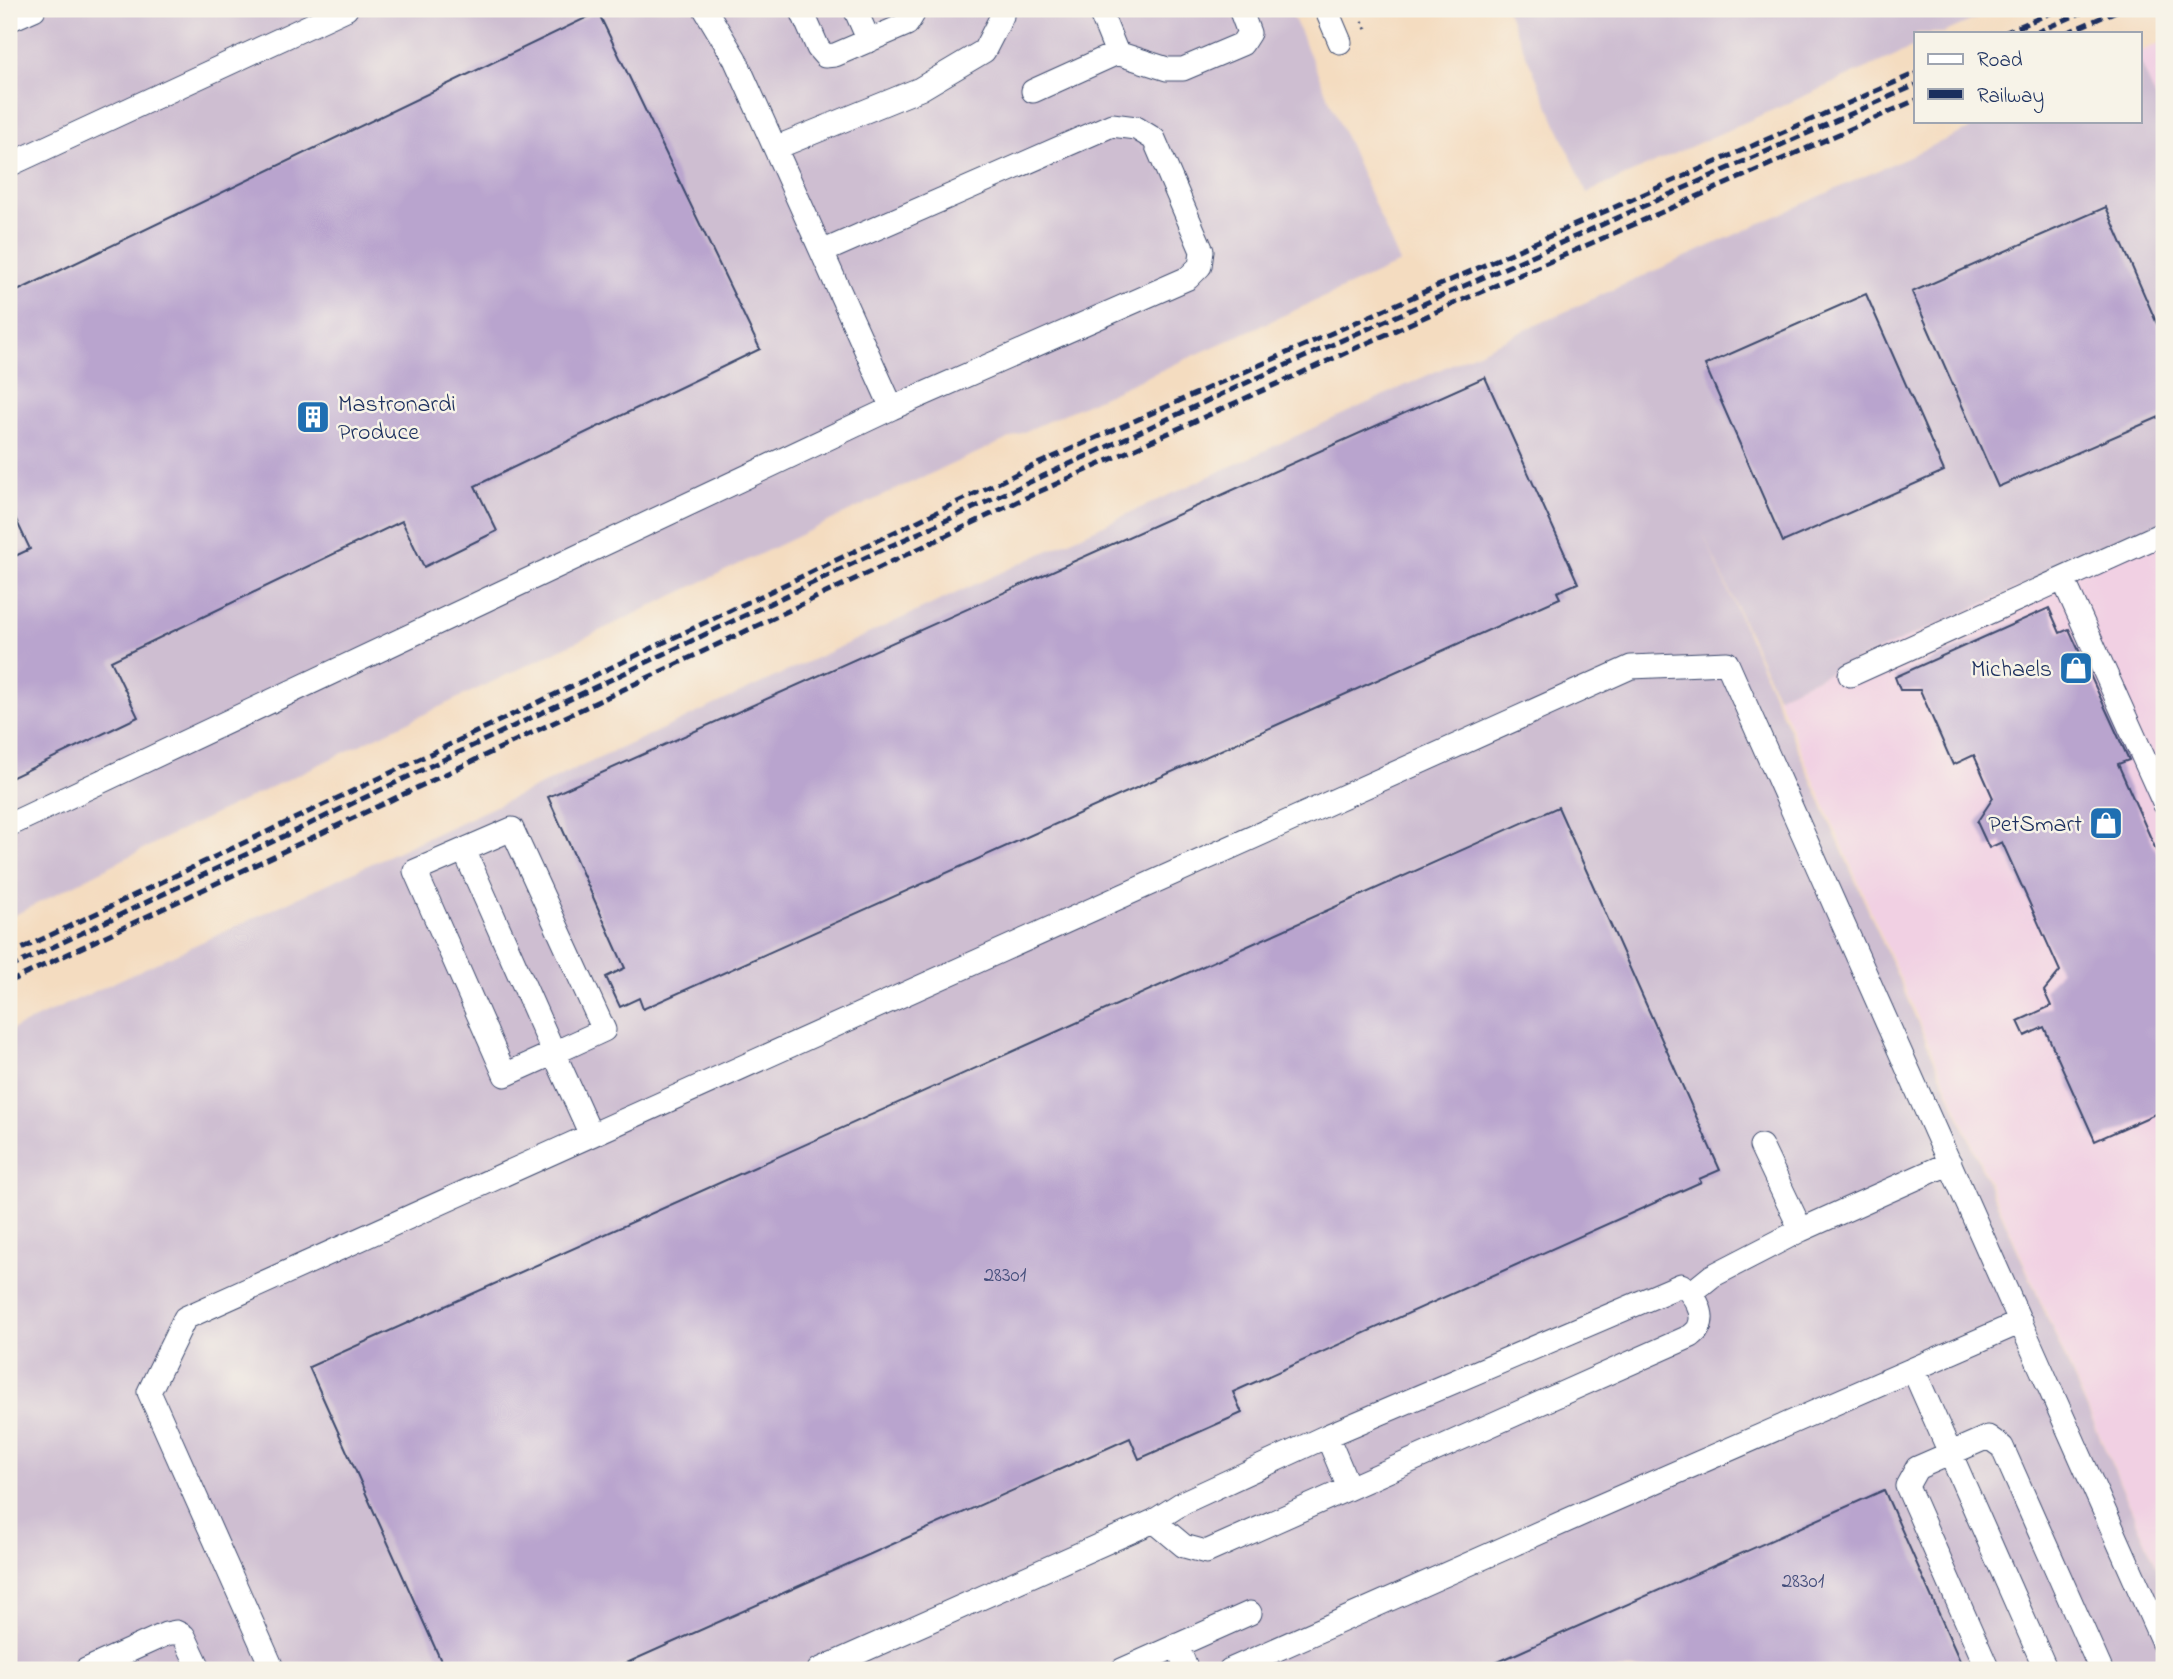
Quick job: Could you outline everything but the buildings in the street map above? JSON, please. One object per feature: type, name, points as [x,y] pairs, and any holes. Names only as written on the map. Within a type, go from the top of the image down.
[{"type":"street","points":[[9,20],[34,9]]},
{"type":"street","points":[[9,165],[346,9]]},
{"type":"street","points":[[705,9],[735,59],[892,408]]},
{"type":"street","points":[[801,9],[818,48],[825,55],[835,55],[907,23],[913,14],[912,9]]},
{"type":"street","points":[[855,9],[869,41]]},
{"type":"street","points":[[775,148],[920,89],[984,51],[1002,16],[1001,9]]},
{"type":"street","points":[[1099,9],[1117,53]]},
{"type":"street","points":[[1033,90],[1117,53],[1167,69],[1183,69],[1242,44],[1249,33],[1240,9]]},
{"type":"street","points":[[1326,9],[1340,42]]},
{"type":"street","points":[[9,825],[892,408],[1188,278],[1200,267],[1202,251],[1154,139],[1136,128],[1112,125],[822,252]]},
{"type":"street","points":[[1850,675],[2164,533]]},
{"type":"street","points":[[2063,579],[2157,770],[2164,803]]},
{"type":"street","points":[[273,1670],[149,1392],[185,1318],[1631,667],[1727,663],[2164,1645]]},
{"type":"street","points":[[512,829],[604,1030],[554,1053],[505,1075],[415,872],[512,829]]},
{"type":"street","points":[[464,850],[591,1135]]},
{"type":"street","points":[[1761,1146],[1801,1230]]},
{"type":"street","points":[[1691,1293],[1712,1276],[1801,1230],[1950,1163]]},
{"type":"street","points":[[819,1670],[1154,1521],[1184,1502],[1327,1436],[1682,1285],[1691,1293],[1701,1310],[1700,1327],[1691,1336],[1206,1552],[1184,1546],[1154,1521]]},
{"type":"street","points":[[1230,1670],[2021,1322]]},
{"type":"street","points":[[1913,1369],[2046,1670]]},
{"type":"street","points":[[1327,1436],[1349,1488]]},
{"type":"street","points":[[1988,1670],[1907,1486],[1917,1468],[1988,1437],[2001,1447],[2101,1670]]},
{"type":"street","points":[[1122,1670],[1250,1613]]},
{"type":"street","points":[[86,1670],[176,1632],[184,1636],[200,1670]]},
{"type":"street","points":[[1177,1645],[1187,1670]]},
{"type":"path","points":[[1362,22],[1367,31]]},
{"type":"shaded area","points":[[9,9],[1290,9],[1400,263],[899,488],[171,835],[9,918]]},
{"type":"shaded area","points":[[1506,9],[1998,9],[1945,32],[1914,32],[1914,47],[1587,193]]},
{"type":"shaded area","points":[[2164,41],[2164,117],[2142,66],[2142,51]]},
{"type":"shaded area","points":[[2142,66],[2164,117],[2164,523],[1777,696],[1701,529],[2164,1584],[2164,1670],[9,1670],[9,1031],[1599,296],[1985,122],[2142,122]]},
{"type":"shaded area","points":[[2164,523],[2164,1583],[1777,696]]},
{"type":"railway","points":[[2006,32],[2060,9]]},
{"type":"railway","points":[[2037,32],[2090,9]]},
{"type":"railway","points":[[2068,32],[2121,9]]},
{"type":"railway","points":[[9,955],[1033,466],[1914,74]]},
{"type":"railway","points":[[9,968],[875,553],[1257,378],[1914,86]]},
{"type":"railway","points":[[9,982],[1023,499],[1449,306],[1914,101]]},
{"type":"place","name":"Mastronardi Produce","points":[[313,417]]},
{"type":"place","name":"Michaels","points":[[2076,668]]},
{"type":"place","name":"PetSmart","points":[[2106,823]]}]
